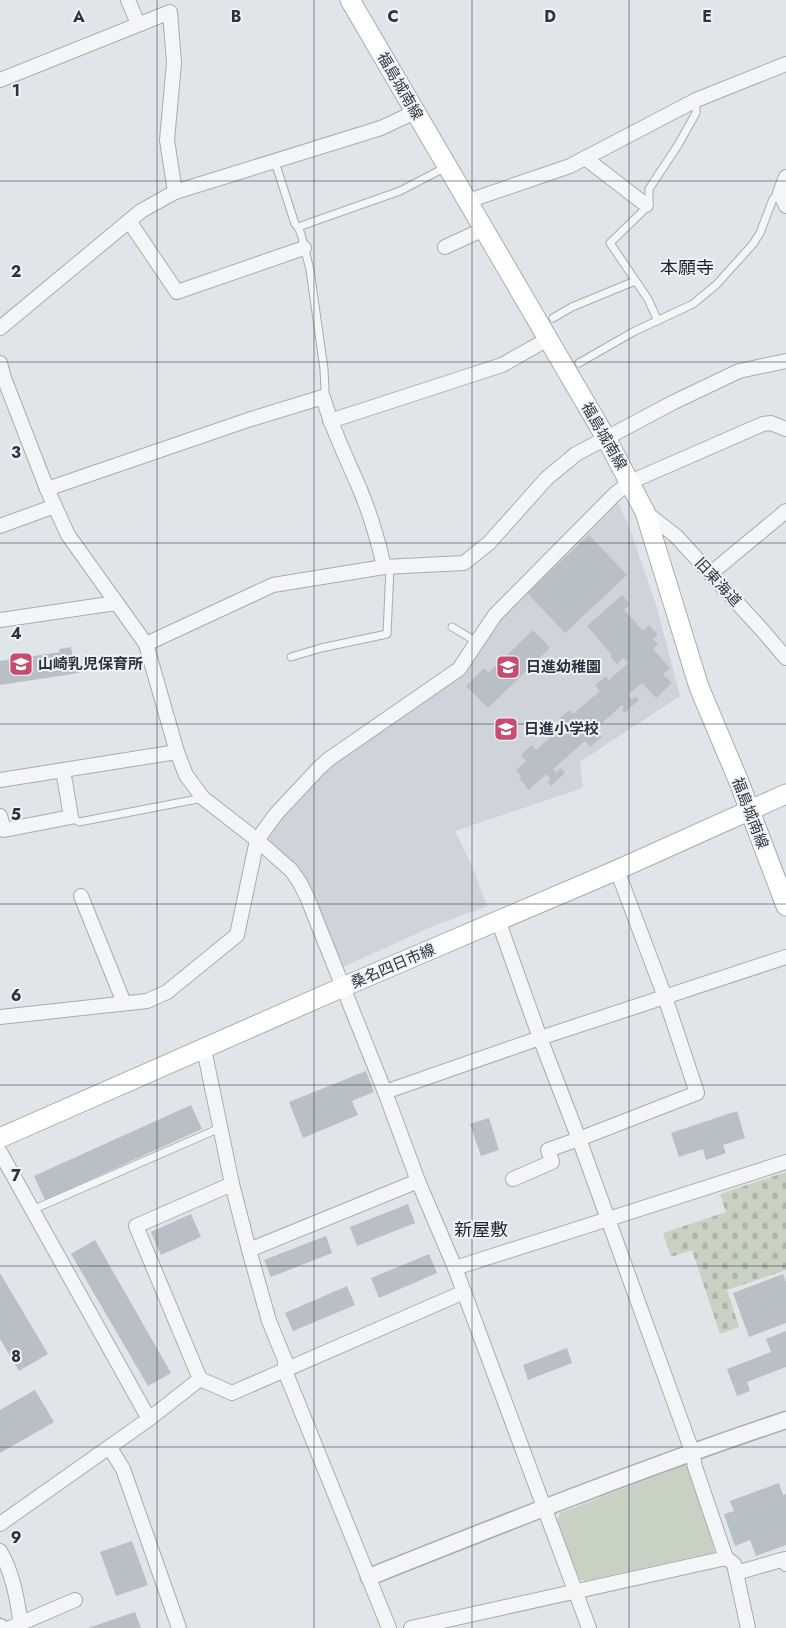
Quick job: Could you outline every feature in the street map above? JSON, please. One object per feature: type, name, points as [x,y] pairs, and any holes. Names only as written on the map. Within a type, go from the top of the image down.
[{"type":"main road","name":"福島城南線","points":[[350,0],[606,438],[645,512],[699,687],[739,782],[786,906]]},
{"type":"main road","name":"桑名四日市線","points":[[0,1138],[343,987],[617,870],[786,794]]},
{"type":"street","points":[[128,0],[140,24]]},
{"type":"street","points":[[0,80],[170,12],[174,63],[167,140],[175,192]]},
{"type":"street","points":[[468,201],[570,166],[696,100],[786,64]]},
{"type":"street","points":[[0,328],[141,211],[175,192],[381,128],[415,112]]},
{"type":"street","points":[[585,158],[646,205]]},
{"type":"street","points":[[783,199],[786,177]]},
{"type":"street","points":[[129,221],[177,292],[304,248]]},
{"type":"street","points":[[444,247],[484,229]]},
{"type":"street","points":[[330,422],[502,365],[548,339]]},
{"type":"street","points":[[146,644],[273,585],[387,567],[464,563],[489,543],[547,478],[576,454],[674,402],[740,371],[786,362]]},
{"type":"street","points":[[0,363],[2,378],[47,489],[68,535],[146,644],[177,752],[186,776],[203,798],[257,840],[291,870],[300,883],[385,1092],[418,1181],[455,1268],[589,1628]]},
{"type":"street","points":[[47,489],[248,420],[323,398],[330,422],[367,506],[387,567]]},
{"type":"street","points":[[0,1017],[147,1001],[167,992],[237,935],[257,840],[276,814],[319,768],[459,669],[495,616],[615,494],[630,482],[763,424],[771,423],[786,429]]},
{"type":"street","points":[[0,526],[55,506]]},
{"type":"street","points":[[710,574],[786,511]]},
{"type":"street","name":"旧東海道","points":[[645,512],[676,536],[786,658]]},
{"type":"street","points":[[0,620],[116,603]]},
{"type":"street","points":[[0,780],[177,752]]},
{"type":"street","points":[[0,816],[4,830],[71,816],[63,770]]},
{"type":"street","points":[[513,1179],[552,1162],[548,1150],[697,1093],[665,997],[617,870]]},
{"type":"street","points":[[81,896],[124,1003]]},
{"type":"street","points":[[498,920],[540,1038],[580,1139],[607,1219],[692,1451],[695,1467],[726,1558],[734,1564],[748,1628]]},
{"type":"street","points":[[385,1092],[540,1038],[786,957]]},
{"type":"street","points":[[204,1049],[232,1184],[269,1321],[285,1360],[285,1371],[389,1628]]},
{"type":"street","points":[[0,1152],[149,1419]]},
{"type":"street","points":[[455,1268],[786,1162]]},
{"type":"street","points":[[249,1250],[418,1181]]},
{"type":"street","points":[[232,1184],[136,1226],[200,1379],[232,1393],[464,1292]]},
{"type":"street","points":[[0,1524],[110,1448],[200,1379]]},
{"type":"street","points":[[369,1577],[692,1451],[786,1420]]},
{"type":"street","points":[[110,1448],[122,1469],[179,1628]]},
{"type":"street","points":[[0,1551],[5,1559],[17,1595],[15,1626],[75,1600]]},
{"type":"street","points":[[411,1628],[726,1558]]},
{"type":"street","points":[[736,1573],[784,1559],[786,1564]]},
{"type":"lane","points":[[658,321],[648,299],[610,243],[643,212],[650,200],[649,190],[696,113],[696,100]]},
{"type":"lane","points":[[275,162],[295,224],[298,227],[310,270],[326,390],[323,398]]},
{"type":"lane","points":[[298,227],[400,191],[447,166]]},
{"type":"lane","points":[[579,363],[633,332],[694,304],[717,284],[752,244],[760,233],[773,199],[783,199]]},
{"type":"lane","points":[[553,318],[572,307],[635,281]]},
{"type":"lane","points":[[290,657],[321,648],[388,634],[387,567]]},
{"type":"lane","points":[[452,627],[478,642]]},
{"type":"lane","points":[[71,816],[79,822],[203,798]]},
{"type":"lane","points":[[32,1210],[220,1128]]},
{"type":"shaded area","name":"日進小学校","points":[[617,500],[631,532],[657,608],[680,696],[580,762],[583,788],[455,831],[471,864],[487,906],[431,927],[343,967],[308,882],[292,862],[269,843],[269,832],[322,773],[462,673],[499,619]]},
{"type":"green space","points":[[786,1172],[786,1270],[727,1290],[739,1327],[720,1334],[692,1250],[671,1257],[663,1233],[726,1212],[720,1194]]},
{"type":"green space","points":[[685,1465],[690,1468],[715,1552],[585,1581],[578,1579],[557,1522],[560,1513]]},
{"type":"building","points":[[589,535],[627,575],[565,633],[527,593]]},
{"type":"building","points":[[622,595],[630,604],[624,610],[643,631],[649,625],[658,635],[653,639],[658,645],[653,649],[670,668],[663,674],[672,683],[656,698],[642,683],[628,695],[632,699],[636,696],[639,700],[624,713],[622,705],[592,732],[595,735],[598,733],[602,737],[590,747],[585,741],[553,769],[556,773],[561,768],[565,773],[551,786],[547,782],[551,779],[546,774],[529,790],[519,778],[521,776],[516,770],[526,761],[521,755],[532,745],[536,750],[565,724],[560,718],[570,710],[573,714],[600,691],[595,685],[606,676],[609,680],[628,663],[624,658],[617,664],[610,657],[612,655],[587,626]]},
{"type":"building","points":[[533,630],[550,648],[488,708],[466,686],[484,668],[488,673]]},
{"type":"building","points":[[71,647],[73,658],[77,657],[79,673],[0,685],[0,661],[60,652],[59,649]]},
{"type":"building","points":[[366,1071],[374,1092],[352,1101],[358,1115],[303,1138],[289,1102]]},
{"type":"building","points":[[191,1105],[202,1129],[45,1200],[34,1176]]},
{"type":"building","points":[[737,1111],[745,1138],[723,1145],[726,1153],[706,1160],[703,1149],[679,1157],[671,1133]]},
{"type":"building","points":[[489,1118],[499,1150],[481,1156],[470,1124]]},
{"type":"building","points":[[408,1204],[415,1223],[357,1246],[350,1227]]},
{"type":"building","points":[[191,1214],[201,1237],[161,1255],[151,1232]]},
{"type":"building","points":[[326,1236],[332,1253],[271,1277],[264,1260]]},
{"type":"building","points":[[95,1240],[171,1373],[148,1386],[71,1254]]},
{"type":"building","points":[[429,1254],[437,1273],[379,1298],[371,1278]]},
{"type":"building","points":[[0,1273],[48,1354],[19,1371],[0,1339]]},
{"type":"building","points":[[783,1274],[786,1282],[786,1323],[749,1337],[733,1293]]},
{"type":"building","points":[[347,1286],[355,1305],[293,1331],[285,1313]]},
{"type":"building","points":[[786,1331],[786,1367],[747,1382],[750,1391],[737,1396],[727,1369],[771,1352],[766,1339]]},
{"type":"building","points":[[567,1348],[572,1363],[528,1380],[523,1365]]},
{"type":"building","points":[[35,1390],[54,1422],[0,1453],[0,1410]]},
{"type":"building","points":[[779,1483],[783,1495],[786,1494],[786,1545],[756,1556],[750,1540],[735,1546],[724,1514],[734,1511],[730,1501]]},
{"type":"building","points":[[132,1541],[148,1585],[116,1596],[100,1552]]},
{"type":"building","points":[[135,1612],[141,1628],[88,1628]]},
{"type":"place","name":"山崎乳児保育所","points":[[21,664]]},
{"type":"place","name":"日進幼稚園","points":[[508,667]]},
{"type":"place","name":"日進小学校","points":[[506,729]]},
{"type":"district","name":"本願寺","points":[[687,268]]},
{"type":"district","name":"新屋敷","points":[[481,1230]]}]
